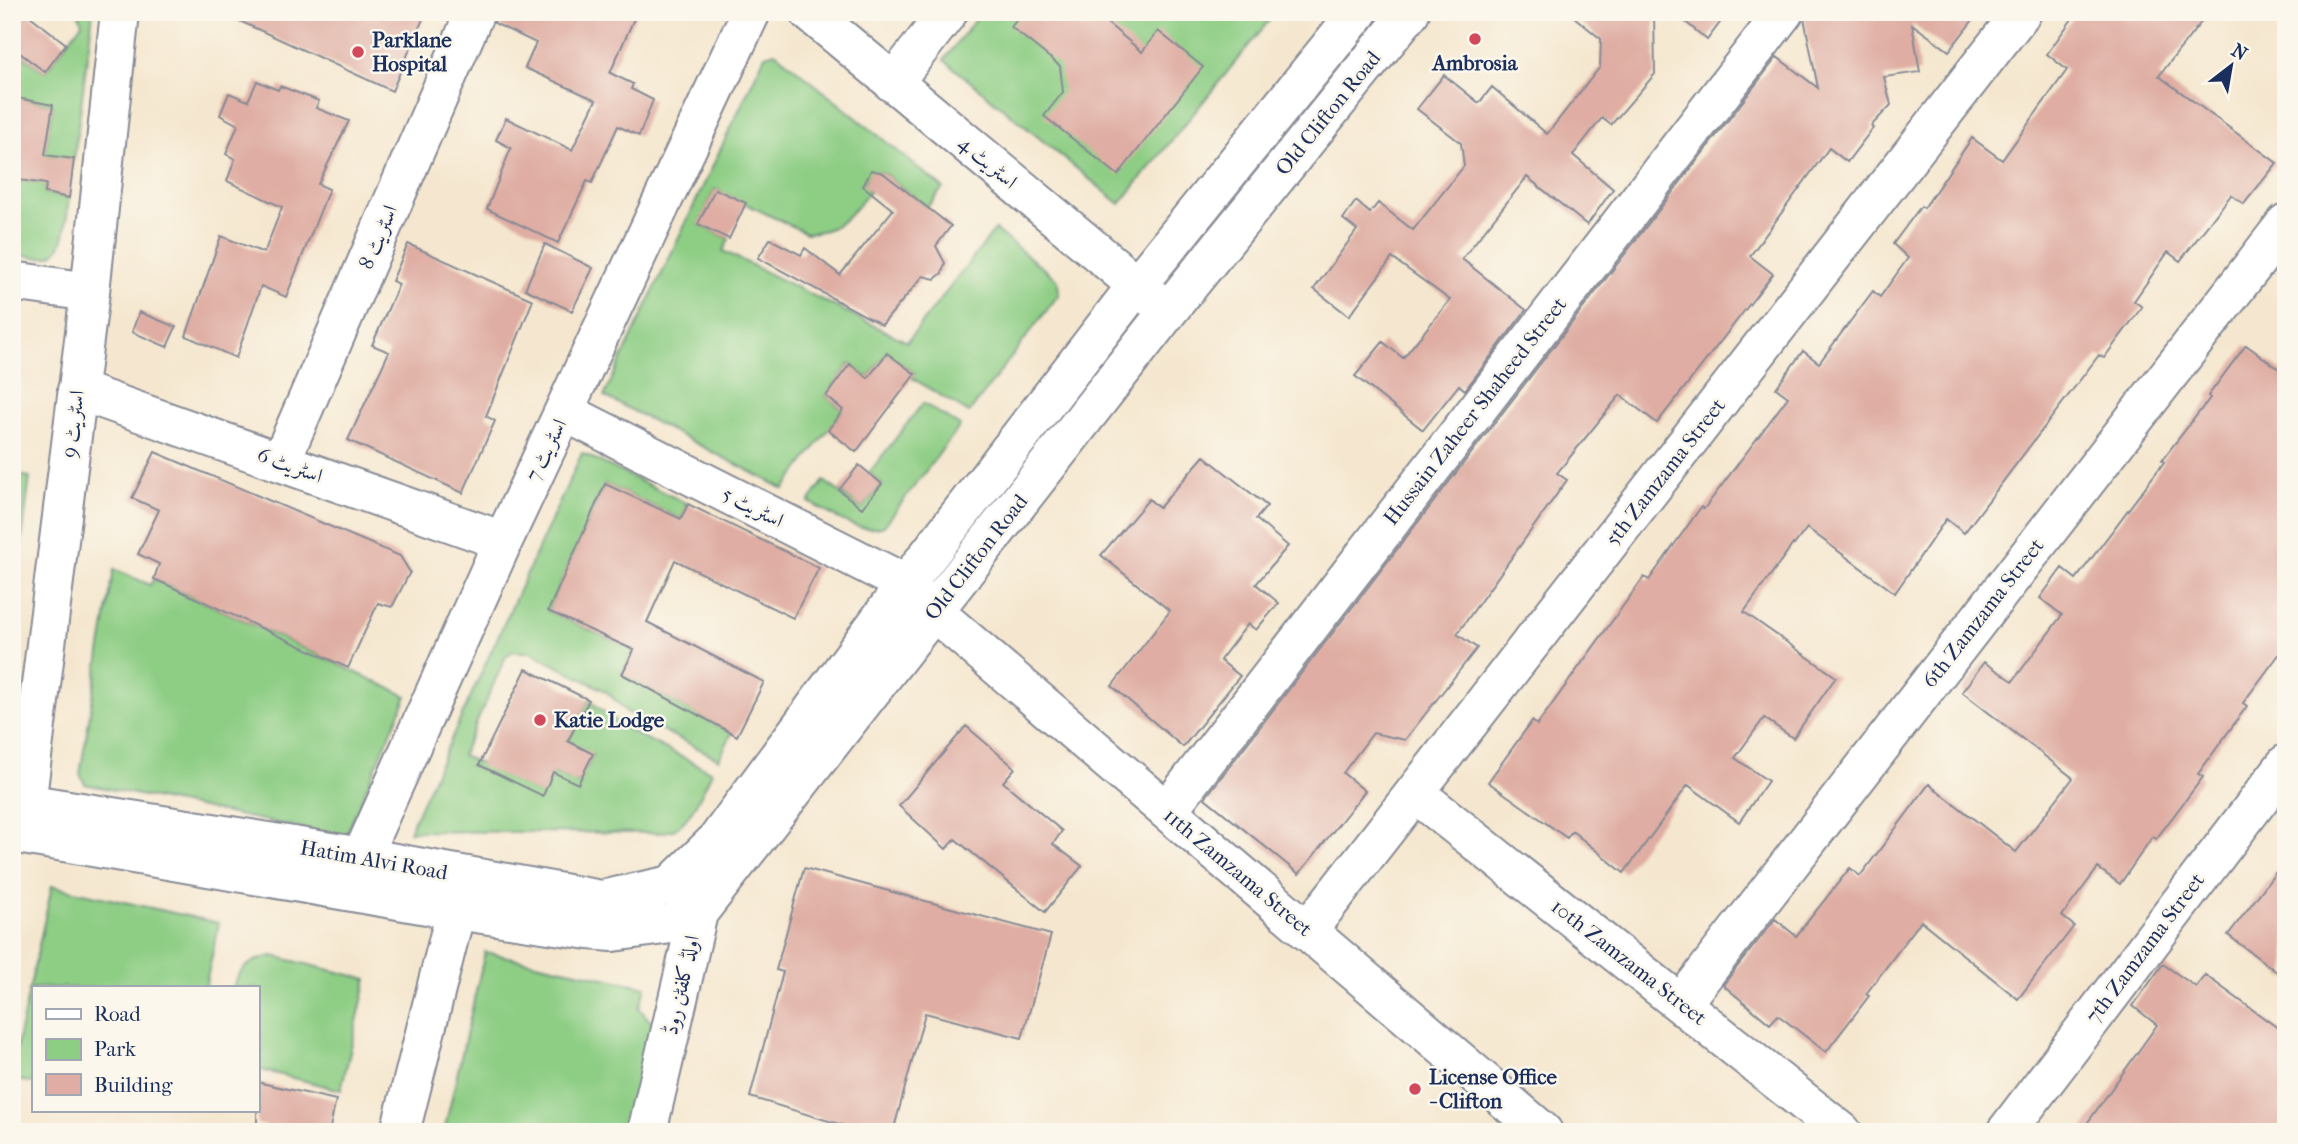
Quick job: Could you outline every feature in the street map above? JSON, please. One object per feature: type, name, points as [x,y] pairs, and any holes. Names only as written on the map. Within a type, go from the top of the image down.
[{"type":"street","name":"اسٹریٹ 9","points":[[18,818],[90,292],[120,12]]},
{"type":"street","name":"اسٹریٹ 8","points":[[281,461],[475,12]]},
{"type":"street","name":"اسٹریٹ 7","points":[[354,874],[503,541],[751,12]]},
{"type":"street","name":"اسٹریٹ 4","points":[[809,12],[1168,311]]},
{"type":"street","points":[[893,83],[948,12]]},
{"type":"street","name":"Old Clifton Road","points":[[717,840],[906,584],[1137,285],[1358,12]]},
{"type":"street","name":"Old Clifton Road","points":[[697,914],[1168,311],[1410,12]]},
{"type":"street","name":"Hussain Zaheer Shaheed Street","points":[[1167,811],[1784,12]]},
{"type":"street","name":"5th Zamzama Street","points":[[1307,931],[2022,12]]},
{"type":"street","name":"6th Zamzama Street","points":[[1681,1003],[2286,223]]},
{"type":"street","points":[[12,281],[90,292]]},
{"type":"street","name":"اسٹریٹ 6","points":[[77,390],[503,541]]},
{"type":"street","name":"اسٹریٹ 5","points":[[565,412],[906,584],[933,611]]},
{"type":"street","name":"11th Zamzama Street","points":[[933,611],[1543,1132]]},
{"type":"street","name":"7th Zamzama Street","points":[[2006,1132],[2286,764]]},
{"type":"street","name":"10th Zamzama Street","points":[[1415,793],[1842,1132]]},
{"type":"street","name":"Hatim Alvi Road","points":[[18,818],[354,874],[601,900],[671,885],[717,840]]},
{"type":"street","name":"اولڈ کلفٹن روڈ","points":[[647,1132],[697,914],[717,840]]},
{"type":"street","name":"Hatim Alvi Road","points":[[354,874],[456,910]]},
{"type":"street","points":[[400,1132],[456,910],[613,932],[671,924],[697,914]]},
{"type":"green space","points":[[78,12],[93,12],[74,159],[50,156],[45,193],[69,198],[65,233],[58,249],[46,257],[12,253],[12,179],[40,183],[53,105],[12,97],[12,47],[45,72],[82,23]]},
{"type":"green space","points":[[981,12],[1276,12],[1120,204],[944,60]]},
{"type":"green space","points":[[775,52],[943,188],[927,207],[883,173],[872,171],[864,184],[869,192],[843,221],[827,230],[806,233],[715,189],[699,224],[729,239],[723,251],[907,342],[995,230],[1058,280],[1059,294],[969,413],[912,378],[915,374],[887,353],[868,378],[850,364],[826,396],[843,410],[784,489],[604,396],[765,55]]},
{"type":"green space","points":[[923,403],[960,426],[884,526],[855,526],[809,502],[824,481],[862,508],[882,484],[869,473]]},
{"type":"green space","points":[[582,453],[688,504],[681,519],[605,484],[548,611],[634,650],[622,673],[732,733],[719,759],[628,713],[606,691],[530,652],[512,652],[506,656],[462,755],[542,795],[553,772],[578,784],[593,755],[568,741],[589,700],[624,728],[712,772],[696,803],[681,825],[658,833],[409,831]]},
{"type":"green space","points":[[12,474],[30,477],[12,618]]},
{"type":"green space","points":[[114,569],[150,585],[154,579],[407,696],[345,837],[85,784],[80,774]]},
{"type":"green space","points":[[52,886],[219,923],[205,986],[32,986],[32,1083],[12,1079],[12,1068]]},
{"type":"green space","points":[[485,952],[646,987],[639,1008],[661,1034],[636,1132],[444,1132]]},
{"type":"green space","points":[[273,956],[367,979],[341,1090],[259,1070],[259,986],[234,986],[243,969],[259,959]]},
{"type":"building","points":[[12,12],[25,12],[66,44],[45,72],[12,47]]},
{"type":"building","name":"Parklane Hospital","points":[[220,12],[426,12],[392,91]]},
{"type":"building","points":[[496,12],[637,12],[610,73],[633,84],[631,89],[653,100],[639,136],[618,126],[592,183],[587,181],[558,243],[487,209],[511,148],[496,140],[506,118],[572,150],[596,100],[525,68],[536,43],[494,23]]},
{"type":"building","points":[[1023,12],[1094,12],[1142,52],[1158,31],[1203,67],[1118,175],[1044,116],[1063,92],[1060,66],[1011,27]]},
{"type":"building","points":[[1568,12],[1654,12],[1655,74],[1611,125],[1602,118],[1573,155],[1613,189],[1587,225],[1527,177],[1462,259],[1526,310],[1465,390],[1459,385],[1423,430],[1355,376],[1383,342],[1403,358],[1450,300],[1392,258],[1349,316],[1314,289],[1357,230],[1343,219],[1356,201],[1370,213],[1378,203],[1413,230],[1464,166],[1461,143],[1417,109],[1444,75],[1479,103],[1492,87],[1547,134],[1600,67],[1601,39]]},
{"type":"building","points":[[1674,12],[1728,12],[1707,40]]},
{"type":"building","points":[[1805,12],[1979,12],[1949,51],[1912,24],[1920,72],[1884,77],[1891,105],[1871,126],[1873,128],[1847,162],[1829,148],[1750,256],[1773,274],[1657,423],[1620,395],[1557,473],[1567,480],[1457,634],[1477,648],[1405,740],[1373,733],[1343,773],[1365,791],[1299,874],[1205,798],[1777,57],[1818,88]]},
{"type":"building","points":[[2077,12],[2209,12],[2159,76],[2277,163],[2244,204],[2231,195],[2180,261],[2168,252],[2134,301],[2142,307],[2104,358],[2099,355],[1964,533],[1946,519],[1895,593],[1807,528],[1744,612],[1836,677],[1793,738],[1764,718],[1735,758],[1768,781],[1739,822],[1688,785],[1624,873],[1572,831],[1567,838],[1488,782],[1532,721],[1537,725],[1644,577],[1649,580],[1701,507],[1704,509],[1788,397],[1776,388],[1803,351],[1819,363],[1873,291],[1880,297],[1908,258],[1893,244],[1921,206],[1924,208],[1972,138],[2002,160],[2067,70],[2047,54]]},
{"type":"building","points":[[257,81],[278,90],[280,86],[319,101],[316,108],[349,121],[318,184],[329,189],[286,297],[261,286],[236,358],[186,336],[221,236],[264,253],[282,207],[227,181],[235,159],[226,154],[238,125],[220,115],[229,93],[248,101]]},
{"type":"building","points":[[12,97],[53,105],[45,155],[74,159],[69,198],[45,193],[46,184],[12,179]]},
{"type":"building","points":[[871,170],[883,173],[951,226],[936,246],[945,263],[942,273],[935,279],[923,276],[882,325],[758,258],[770,239],[801,255],[805,248],[840,275],[893,210],[863,186]]},
{"type":"building","points":[[715,189],[746,203],[729,239],[698,224]]},
{"type":"building","points":[[408,244],[533,300],[486,416],[495,421],[463,493],[348,440],[389,352],[372,345],[399,284],[392,281]]},
{"type":"building","points":[[545,244],[593,268],[572,311],[525,289]]},
{"type":"building","points":[[139,312],[176,327],[167,347],[132,332]]},
{"type":"building","points":[[2246,345],[2286,374],[2286,645],[2243,703],[2247,706],[2198,774],[2203,777],[2156,839],[2153,836],[2120,884],[2098,868],[2062,916],[2074,926],[2018,999],[1921,921],[1826,1052],[1778,1015],[1770,1024],[1723,985],[1775,919],[1796,936],[1850,868],[1860,876],[1929,784],[2016,852],[2073,778],[1962,692],[1984,662],[2013,681],[2062,615],[2040,598],[2062,568],[2076,579],[2164,462],[2162,460],[2210,398],[2208,396]]},
{"type":"building","points":[[887,353],[915,374],[856,452],[828,430],[843,410],[826,396],[850,364],[868,378]]},
{"type":"building","points":[[155,452],[400,556],[410,572],[392,607],[378,603],[348,668],[154,579],[159,564],[138,554],[159,510],[132,498]]},
{"type":"building","points":[[1204,456],[1267,506],[1256,519],[1288,546],[1256,584],[1279,603],[1256,630],[1248,624],[1220,660],[1240,676],[1183,747],[1112,686],[1170,611],[1101,555],[1149,499],[1159,508]]},
{"type":"building","points":[[859,465],[882,484],[862,508],[839,490]]},
{"type":"building","points":[[605,484],[681,519],[688,504],[819,568],[793,618],[675,560],[647,622],[764,682],[737,736],[622,674],[634,650],[548,611]]},
{"type":"building","name":"Katie Lodge","points":[[526,669],[589,700],[568,741],[593,754],[578,784],[553,772],[543,796],[479,765]]},
{"type":"building","points":[[966,726],[1015,768],[1003,782],[1062,831],[1053,844],[1082,866],[1045,912],[955,839],[946,849],[899,806]]},
{"type":"building","points":[[2286,859],[2286,979],[2228,935]]},
{"type":"building","points":[[804,868],[1051,935],[1022,1038],[925,1013],[893,1132],[865,1132],[750,1097],[783,972],[776,970]]},
{"type":"building","points":[[2163,964],[2196,987],[2205,975],[2286,1034],[2286,1132],[2081,1132],[2157,1025],[2133,1006]]},
{"type":"building","points":[[259,1082],[336,1100],[329,1132],[291,1132],[257,1124]]},
{"type":"place","name":"Ambrosia","points":[[1475,39]]},
{"type":"place","name":"Parklane Hospital","points":[[358,52]]},
{"type":"place","name":"Katie Lodge","points":[[540,720]]},
{"type":"place","name":"License Office - Clifton","points":[[1415,1089]]}]
